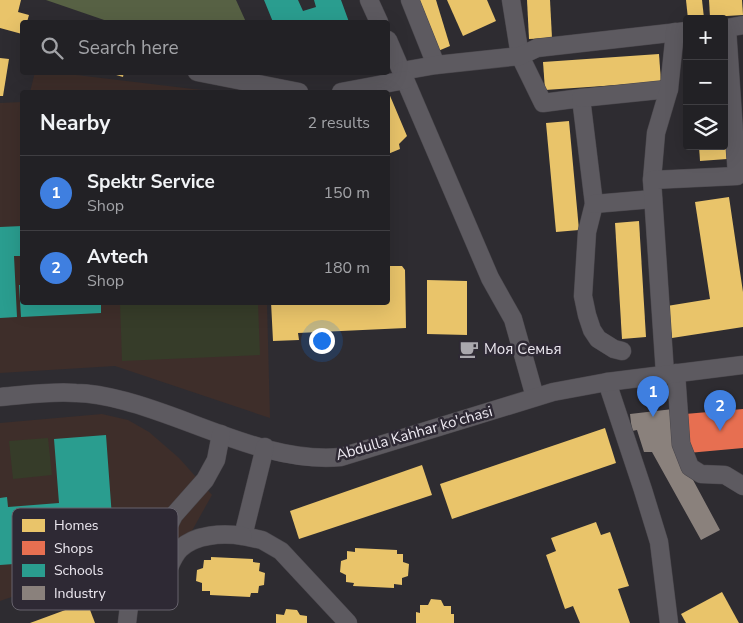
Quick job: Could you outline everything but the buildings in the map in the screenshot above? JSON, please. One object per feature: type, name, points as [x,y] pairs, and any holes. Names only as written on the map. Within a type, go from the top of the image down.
[{"type":"street","points":[[369,0],[378,20]]},
{"type":"street","points":[[410,0],[436,65]]},
{"type":"street","points":[[511,0],[520,56],[543,103],[669,90]]},
{"type":"street","points":[[652,180],[737,176],[731,27]]},
{"type":"street","points":[[349,90],[404,76],[436,65],[520,56],[537,48],[681,32],[669,90],[656,133],[652,180],[671,374],[681,444],[690,467],[701,474],[725,474],[743,486]]},
{"type":"street","points":[[390,44],[490,278],[513,319],[535,397]]},
{"type":"street","points":[[212,75],[289,90]]},
{"type":"street","points":[[581,98],[594,204],[587,232],[583,296],[592,330],[598,338],[614,350],[622,351]]},
{"type":"street","points":[[594,204],[653,198]]},
{"type":"street","name":"Abdulla Kahhar ko'chasi","points":[[0,396],[76,393],[110,398],[147,408],[265,447],[316,458],[341,457],[535,397],[607,382],[743,364]]},
{"type":"street","points":[[607,382],[659,542],[669,623]]},
{"type":"street","points":[[178,510],[205,480],[216,460],[221,434]]},
{"type":"street","points":[[243,536],[265,447]]},
{"type":"street","points":[[178,551],[190,542],[210,536],[231,534],[262,540],[281,550],[348,623]]},
{"type":"street","points":[[127,623],[129,610]]},
{"type":"shaded area","points":[[34,75],[77,75],[201,90],[30,90]]},
{"type":"shaded area","points":[[20,102],[20,305],[267,305],[270,418],[115,366],[0,373],[0,103]]},
{"type":"shaded area","points":[[102,414],[128,420],[149,432],[179,458],[212,495],[189,536],[178,540],[178,508],[12,508],[12,597],[0,601],[0,423]]},
{"type":"green space","points":[[46,0],[236,0],[245,20],[104,20]]},
{"type":"green space","points":[[120,305],[258,305],[260,355],[122,361]]},
{"type":"green space","points":[[48,438],[52,475],[13,479],[9,441]]},
{"type":"place","name":"Моя Семья","points":[[469,349]]},
{"type":"place","name":"Spektr Service","points":[[653,417]]},
{"type":"place","name":"Avtech","points":[[720,431]]}]
